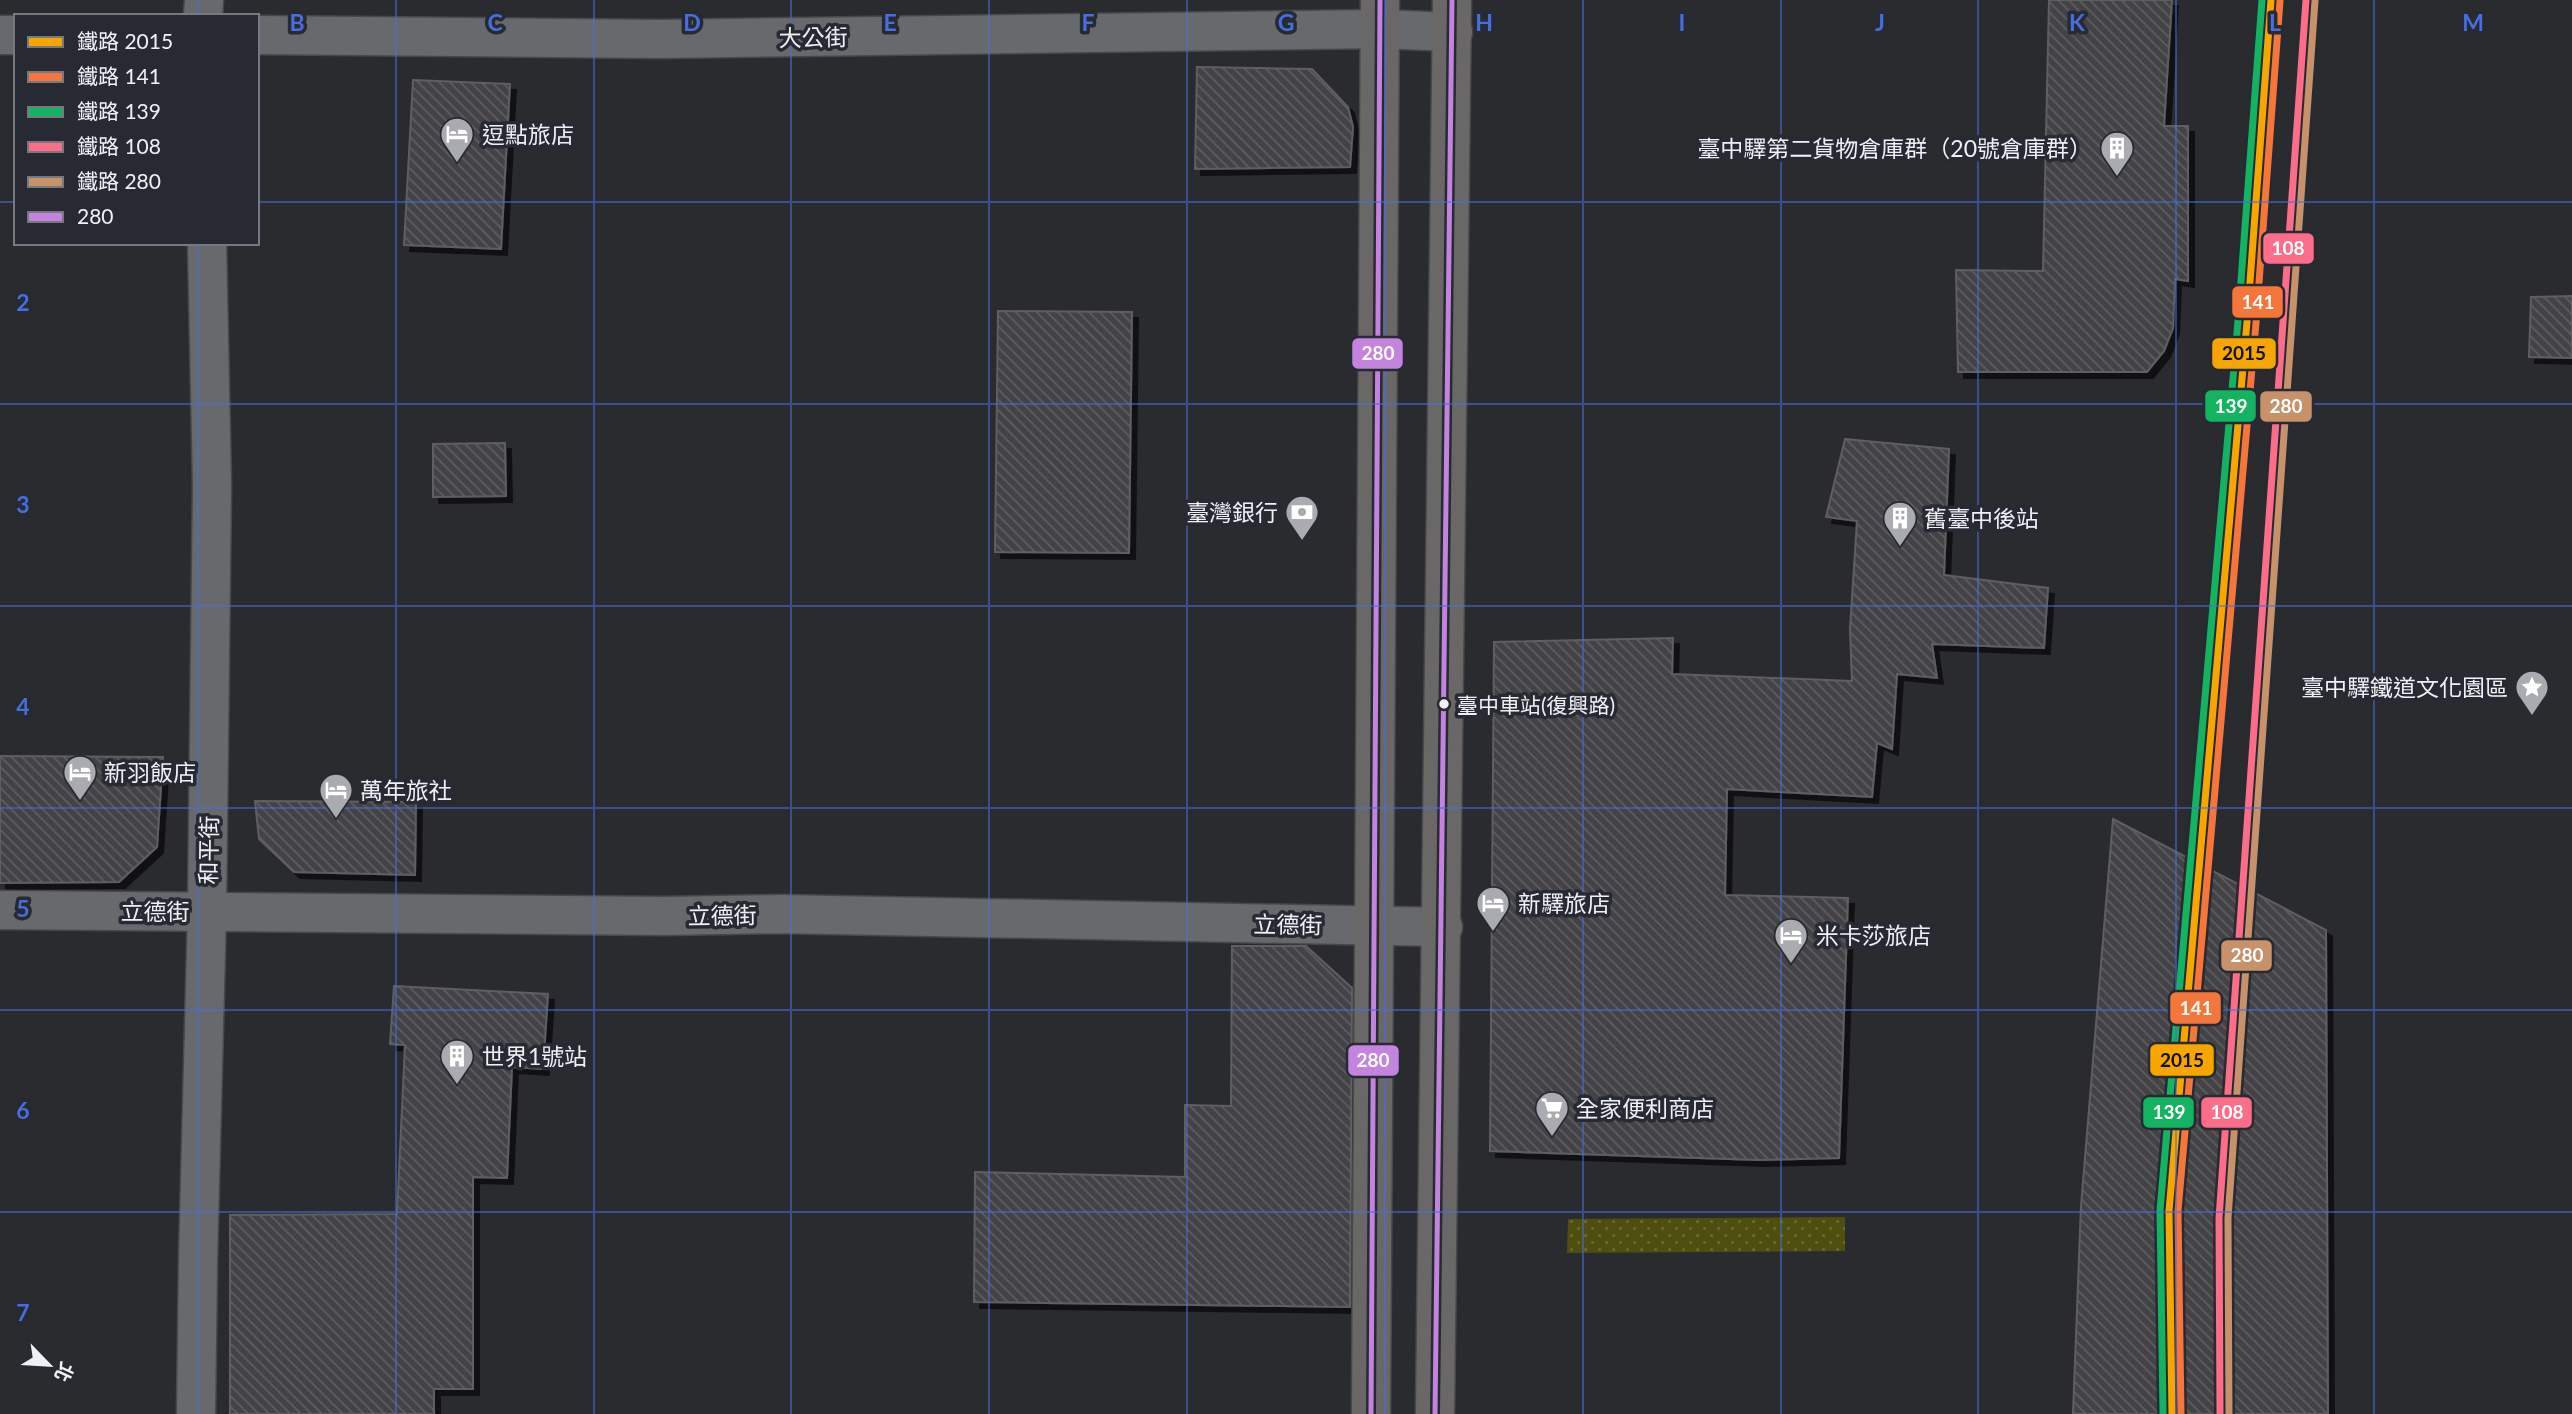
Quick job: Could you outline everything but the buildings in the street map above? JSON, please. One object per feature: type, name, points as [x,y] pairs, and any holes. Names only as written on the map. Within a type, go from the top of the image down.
[{"type":"main road","points":[[1371,1414],[1380,15]]},
{"type":"main road","points":[[1435,1414],[1453,16]]},
{"type":"street","name":"大公街","points":[[259,36],[660,39],[1380,15],[1453,16]]},
{"type":"street","name":"和平街","points":[[196,1414],[208,911],[212,485],[207,245]]},
{"type":"street","name":"立德街","points":[[0,910],[664,916],[781,914],[1443,927]]},
{"type":"shaded area","points":[[1845,1217],[1845,1251],[1567,1253],[1568,1219]]},
{"type":"rail line","name":"139","points":[[2163,1414],[2160,1210],[2238,321],[2262,0]]},
{"type":"rail line","name":"2015","points":[[2172,1414],[2169,1211],[2247,322],[2271,0]]},
{"type":"rail line","name":"108","points":[[2220,1414],[2219,1218],[2306,0]]},
{"type":"rail line","name":"141","points":[[2181,1414],[2178,1211],[2256,323],[2280,1]]},
{"type":"rail line","name":"280","points":[[2229,1414],[2228,1218],[2315,1]]},
{"type":"transit line","name":"280","points":[[1371,1414],[1380,0]]},
{"type":"transit line","name":"280","points":[[1435,1414],[1452,0]]},
{"type":"place","name":"逗點旅店","points":[[457,164]]},
{"type":"place","name":"臺中驛第二貨物倉庫群（20號倉庫群）","points":[[2117,178]]},
{"type":"place","name":"臺灣銀行","points":[[1302,542]]},
{"type":"place","name":"舊臺中後站","points":[[1900,548]]},
{"type":"place","name":"臺中車站(復興路)","points":[[1444,704]]},
{"type":"place","name":"臺中驛鐵道文化園區","points":[[2532,717]]},
{"type":"place","name":"新羽飯店","points":[[80,802]]},
{"type":"place","name":"萬年旅社","points":[[336,820]]},
{"type":"place","name":"新驛旅店","points":[[1493,933]]},
{"type":"place","name":"米卡莎旅店","points":[[1791,965]]},
{"type":"place","name":"世界1號站","points":[[457,1086]]},
{"type":"place","name":"全家便利商店","points":[[1552,1138]]}]
